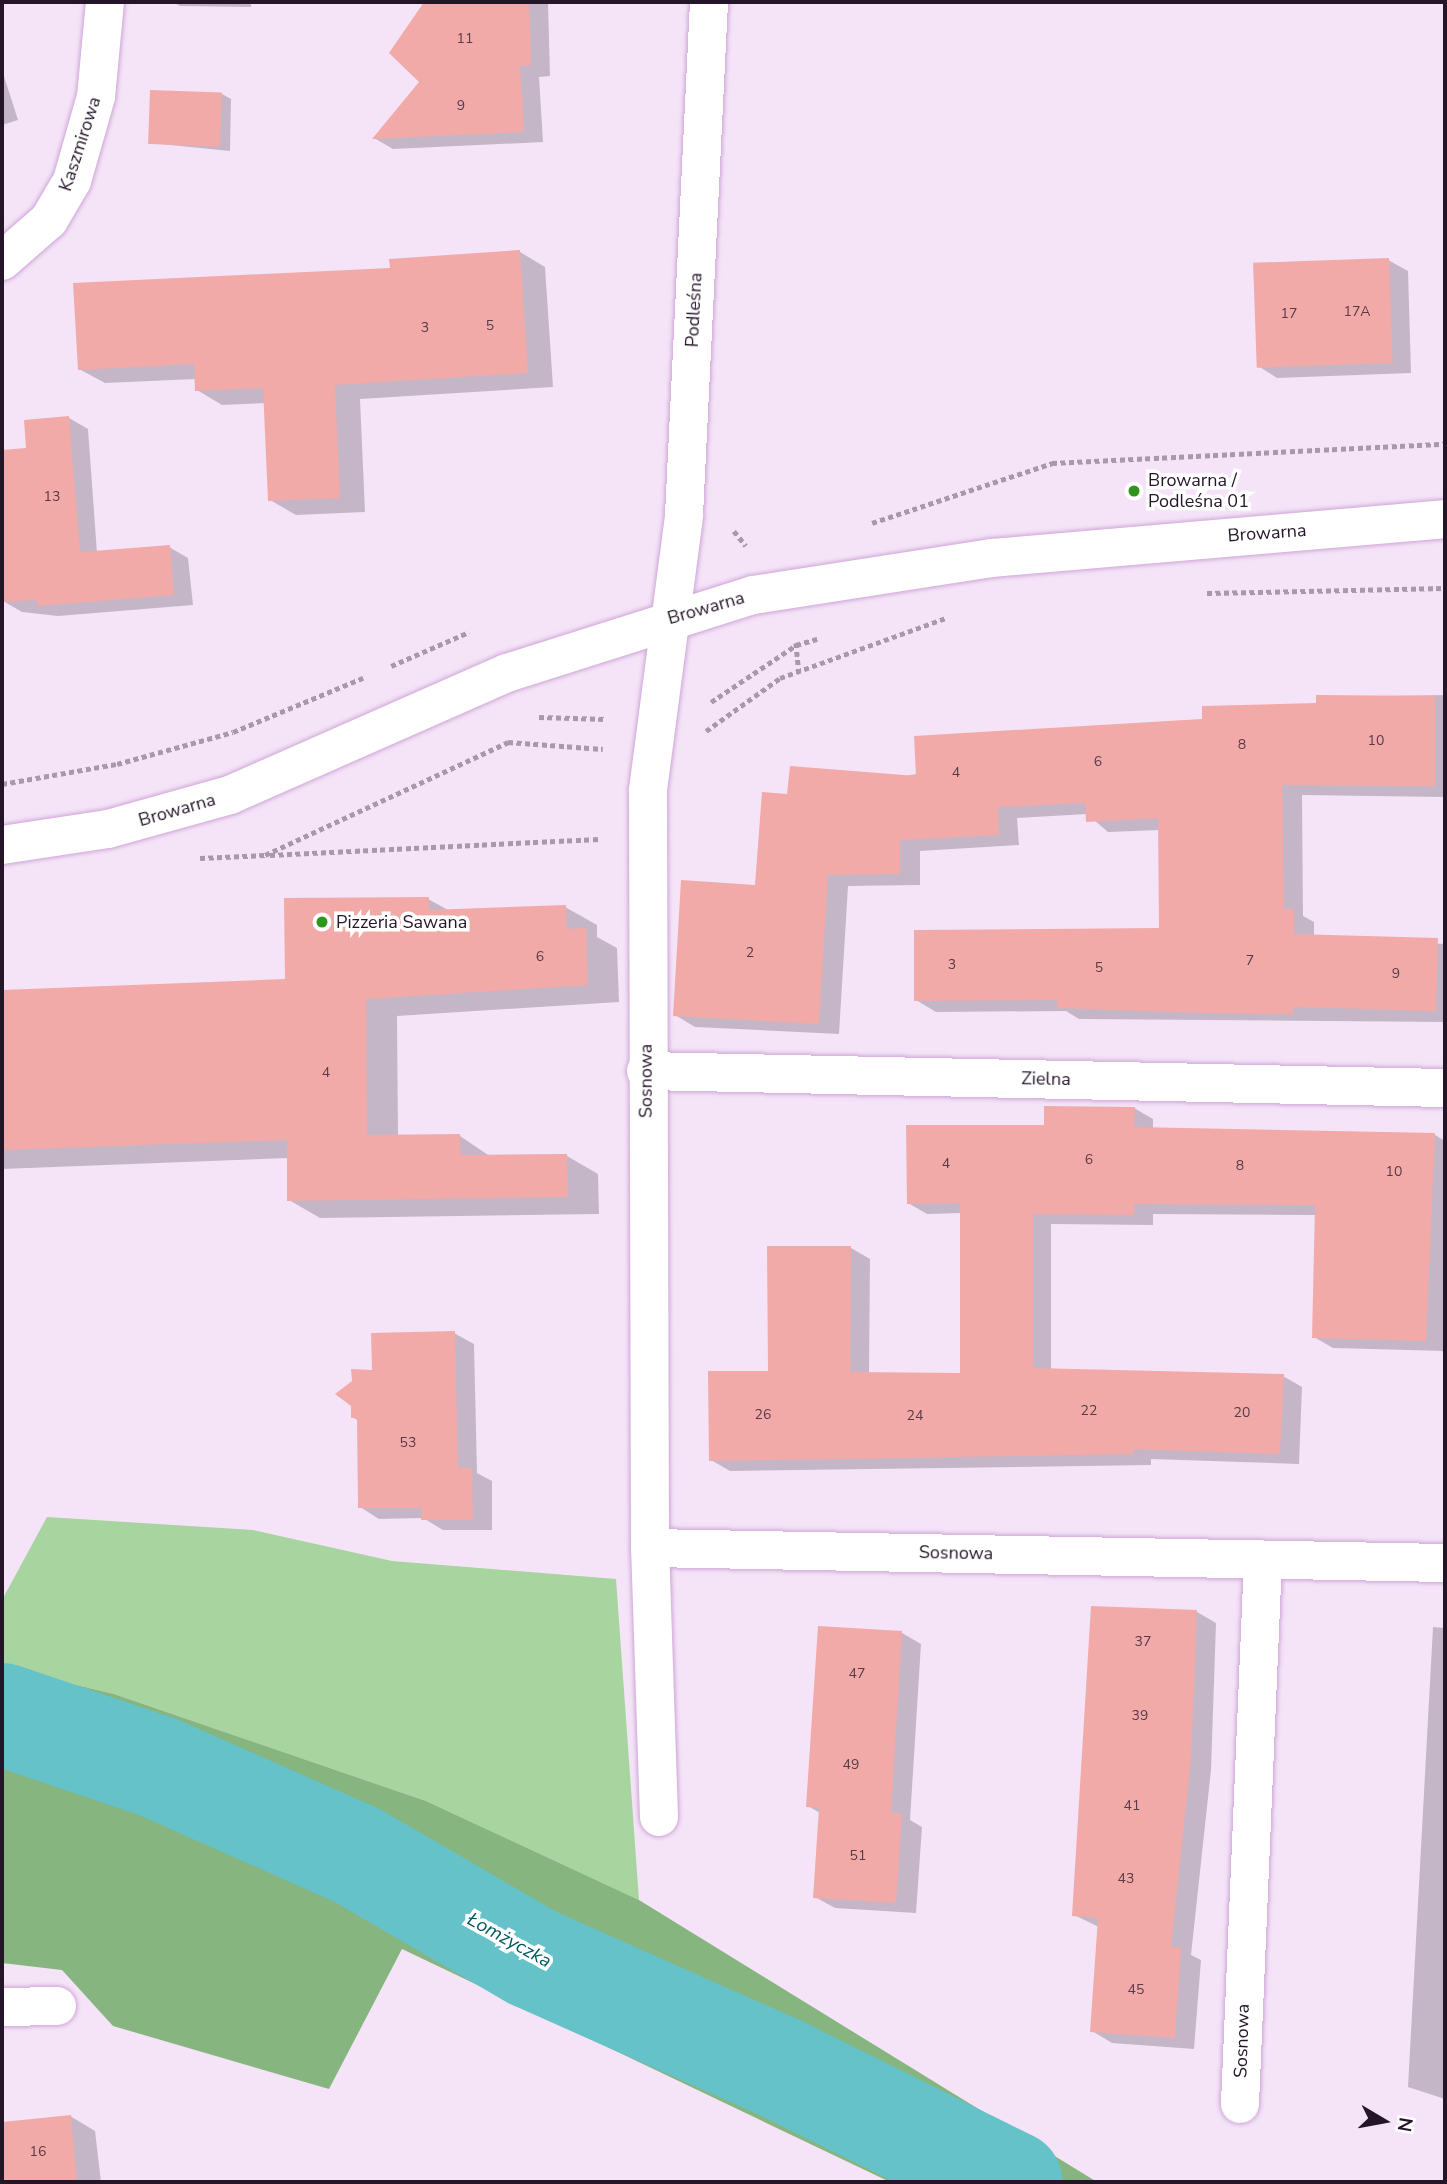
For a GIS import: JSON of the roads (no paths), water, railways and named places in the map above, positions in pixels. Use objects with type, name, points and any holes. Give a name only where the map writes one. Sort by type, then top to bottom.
[{"type":"street","name":"Kaszmirowa","points":[[2,261],[49,220],[72,181],[96,97],[105,2]]},
{"type":"street","name":"Podleśna","points":[[672,617],[684,515],[709,2]]},
{"type":"street","name":"Browarna","points":[[2,845],[108,829],[230,794],[507,673],[672,617],[753,595],[992,558],[1445,519]]},
{"type":"street","name":"Sosnowa","points":[[659,1817],[650,1548],[646,1071],[653,751],[672,617]]},
{"type":"street","name":"Zielna","points":[[646,1071],[1445,1088]]},
{"type":"street","name":"Sosnowa","points":[[650,1548],[1445,1563]]},
{"type":"street","name":"Sosnowa","points":[[1240,2104],[1263,1559]]},
{"type":"street","points":[[2,2007],[58,2006]]},
{"type":"waterway","name":"Łomżyczka","points":[[2,1714],[156,1766],[355,1854],[532,1957],[783,2069],[1011,2182]]},
{"type":"place","name":"Browarna / Podleśna 01","points":[[1134,491]]},
{"type":"place","name":"Pizzeria Sawana","points":[[322,922]]}]
